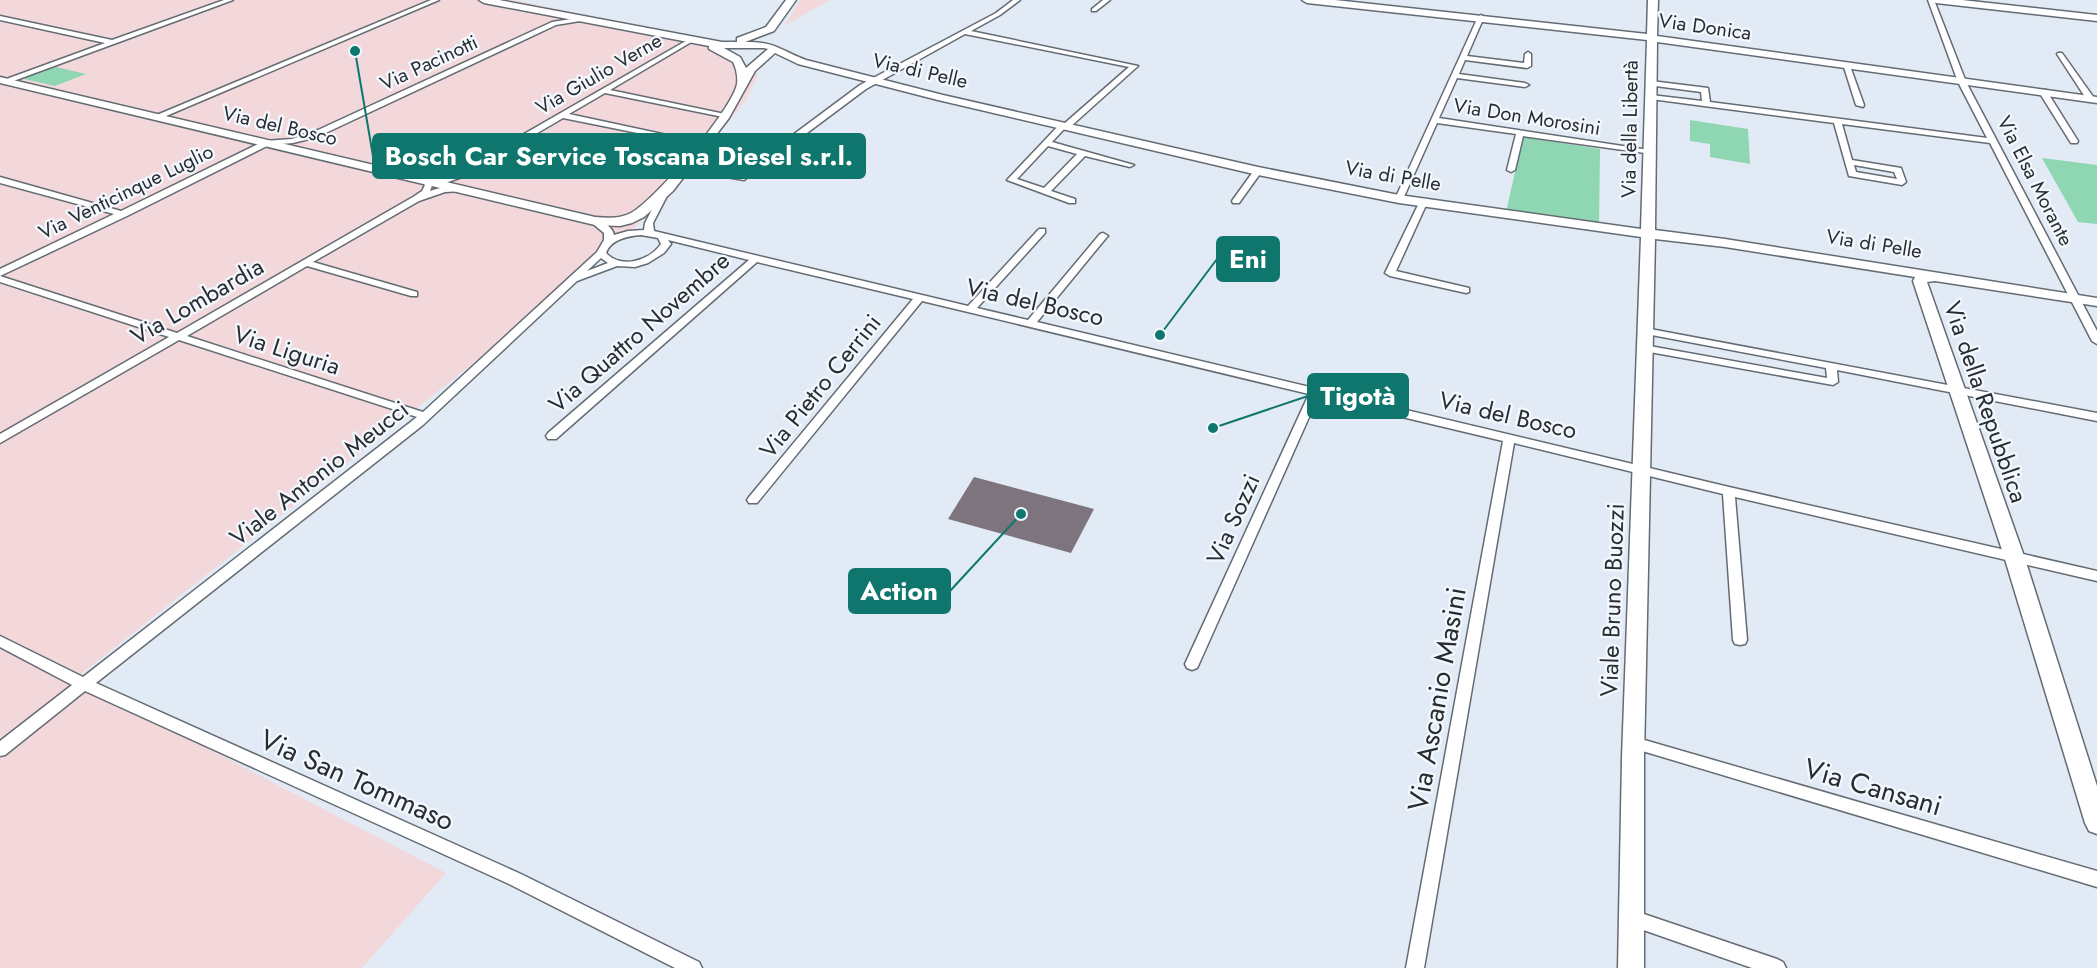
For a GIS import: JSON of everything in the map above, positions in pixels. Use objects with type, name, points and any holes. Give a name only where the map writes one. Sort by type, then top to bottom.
[{"type":"street","points":[[2,84],[230,0]]},
{"type":"street","points":[[156,117],[436,0]]},
{"type":"street","name":"Via di Pelle","points":[[484,0],[722,45],[761,45],[775,48],[788,57],[817,67],[873,81],[1258,171],[1399,199],[1648,228],[1667,236],[1942,276],[2097,302]]},
{"type":"street","points":[[693,40],[725,42],[749,38],[770,29],[791,0]]},
{"type":"street","points":[[686,168],[741,178],[873,81],[964,32],[1017,0]]},
{"type":"street","points":[[1094,10],[1107,0]]},
{"type":"street","name":"Via Donica","points":[[1307,0],[1652,37],[2093,99]]},
{"type":"street","name":"Via della Libertà","points":[[1648,228],[1653,0]]},
{"type":"street","name":"Via Elsa Morante","points":[[1931,0],[1962,82],[2097,341]]},
{"type":"street","points":[[1936,0],[1997,4],[2097,18]]},
{"type":"street","points":[[546,10],[559,17],[551,24]]},
{"type":"street","points":[[1399,199],[1456,76],[1480,17]]},
{"type":"street","points":[[0,18],[112,42]]},
{"type":"street","points":[[742,84],[751,69],[775,48],[780,18]]},
{"type":"street","name":"Via Pacinotti","points":[[308,153],[300,148],[301,144],[320,132],[551,24],[573,19],[597,21]]},
{"type":"street","points":[[964,32],[1134,66],[1065,125],[1011,180],[1072,201]]},
{"type":"street","name":"Via di Pelle","points":[[693,40],[716,48],[740,63],[743,68],[742,84]]},
{"type":"street","name":"Via Giulio Verne","points":[[426,181],[459,176],[693,40]]},
{"type":"street","points":[[1464,58],[1527,66],[1528,54]]},
{"type":"street","points":[[2060,54],[2093,99]]},
{"type":"street","points":[[742,84],[758,69],[769,64],[792,63],[817,67]]},
{"type":"street","points":[[1846,66],[1860,105]]},
{"type":"street","points":[[1456,76],[1525,85]]},
{"type":"street","points":[[1651,83],[1705,90],[1706,104]]},
{"type":"street","name":"Via del Bosco","points":[[2,84],[17,85],[156,117],[595,221],[620,222],[634,217],[668,188],[686,168],[725,116],[742,84]]},
{"type":"street","points":[[604,91],[725,116]]},
{"type":"street","points":[[2043,92],[2074,141]]},
{"type":"street","points":[[1651,97],[1994,141]]},
{"type":"street","points":[[562,115],[704,145]]},
{"type":"street","name":"Via Don Morosini","points":[[1435,120],[1649,152]]},
{"type":"street","points":[[1837,121],[1852,174],[1902,182],[1898,170],[1849,162]]},
{"type":"street","name":"Via Pacinotti","points":[[267,143],[292,141],[320,132]]},
{"type":"street","points":[[1511,170],[1520,133]]},
{"type":"street","name":"Via Venticinque Luglio","points":[[0,273],[267,143]]},
{"type":"street","points":[[1047,143],[1130,165]]},
{"type":"street","points":[[1046,191],[1083,153]]},
{"type":"street","points":[[1236,201],[1258,171]]},
{"type":"street","points":[[0,180],[124,214]]},
{"type":"street","points":[[416,199],[429,188],[430,184],[426,181]]},
{"type":"street","points":[[650,232],[649,223],[655,207],[668,188]]},
{"type":"street","name":"Via Lombardia","points":[[0,439],[416,199],[444,189],[460,189]]},
{"type":"street","points":[[1423,203],[1390,273],[1466,290]]},
{"type":"street","points":[[595,221],[609,232],[609,241],[601,253],[608,260],[617,263]]},
{"type":"street","name":"Viale Bruno Buozzi","points":[[1631,968],[1634,743],[1648,228]]},
{"type":"street","points":[[970,310],[1042,231]]},
{"type":"street","name":"Via del Bosco","points":[[609,241],[628,233],[650,232],[1643,471],[2097,576]]},
{"type":"street","points":[[661,236],[665,240],[664,250]]},
{"type":"street","points":[[1029,324],[1103,236]]},
{"type":"street","name":"Via del Bosco","points":[[617,263],[643,261],[664,250],[699,245]]},
{"type":"street","name":"Viale Antonio Meucci","points":[[0,750],[425,416],[601,253]]},
{"type":"street","name":"Via Quattro Novembre","points":[[552,436],[755,259]]},
{"type":"street","points":[[306,263],[414,294]]},
{"type":"street","name":"Viale Antonio Meucci","points":[[569,282],[617,263]]},
{"type":"street","name":"Via della Repubblica","points":[[1942,276],[1922,278],[1920,281],[2091,787],[2097,823]]},
{"type":"street","name":"Via Liguria","points":[[0,279],[177,338],[425,416]]},
{"type":"street","name":"Via Pietro Cerrini","points":[[753,500],[919,298]]},
{"type":"street","points":[[1664,351],[1662,343],[1667,337]]},
{"type":"street","points":[[1644,339],[1667,337],[2097,417]]},
{"type":"street","points":[[1644,339],[1664,351],[1833,382],[1831,366]]},
{"type":"street","name":"Via Sozzi","points":[[1192,664],[1315,392]]},
{"type":"street","name":"Via Ascanio Masini","points":[[1415,968],[1509,439]]},
{"type":"street","points":[[1729,491],[1740,640]]},
{"type":"street","name":"Via San Tommaso","points":[[0,641],[83,684],[515,879],[693,968]]},
{"type":"street","name":"Via Cansani","points":[[1634,743],[2097,879]]},
{"type":"street","points":[[1632,918],[1777,968]]},
{"type":"shaded area","points":[[0,0],[515,0],[709,41],[758,75],[747,98],[666,201],[470,366],[75,679],[446,873],[362,968],[0,968]]},
{"type":"shaded area","points":[[800,0],[830,0],[784,26]]},
{"type":"green space","points":[[52,66],[86,74],[55,86],[24,79]]},
{"type":"green space","points":[[1690,120],[1748,129],[1750,164],[1710,157],[1710,144],[1690,141]]},
{"type":"green space","points":[[1523,137],[1600,149],[1599,225],[1506,212]]},
{"type":"green space","points":[[2042,158],[2097,165],[2097,224],[2078,222]]},
{"type":"building","points":[[974,477],[1094,509],[1071,553],[948,519]]},
{"type":"place","name":"Bosch Car Service Toscana Diesel s.r.l.","points":[[355,51]]},
{"type":"place","name":"Eni","points":[[1160,335]]},
{"type":"place","name":"Tigotà","points":[[1213,428]]},
{"type":"place","name":"Action","points":[[1021,514]]}]
